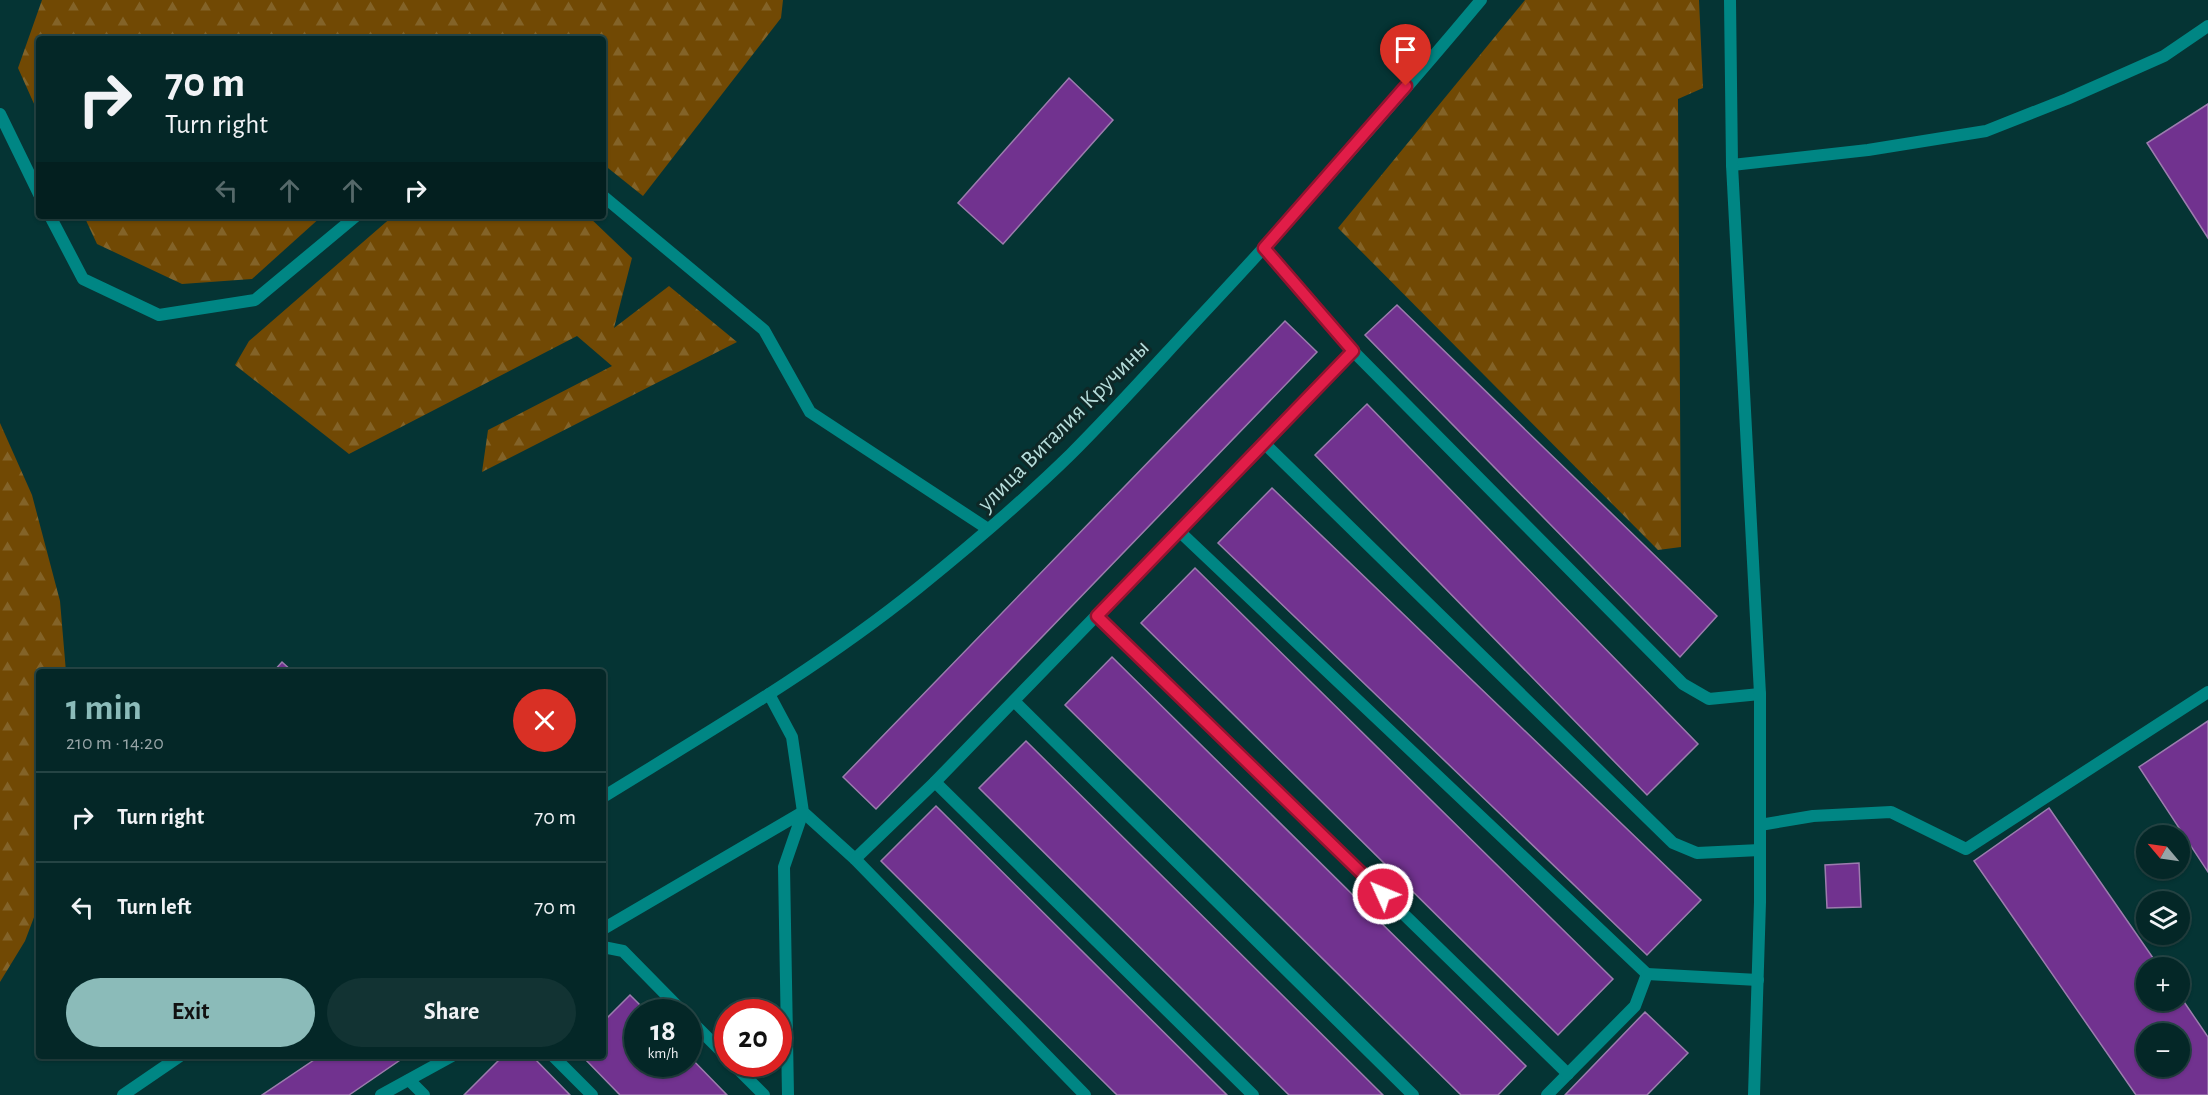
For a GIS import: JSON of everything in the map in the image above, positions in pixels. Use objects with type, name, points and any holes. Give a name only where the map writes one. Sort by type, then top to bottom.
[{"type":"street","name":"улица Виталия Кручины","points":[[606,795],[769,694],[853,637],[917,589],[988,529],[1070,454],[1264,248],[1481,0]]},
{"type":"street","points":[[1730,0],[1732,165],[1760,694],[1760,850],[1754,1095]]},
{"type":"street","points":[[1732,165],[1868,150],[1986,131],[2067,99],[2164,56],[2208,26]]},
{"type":"street","points":[[0,114],[36,188]]},
{"type":"street","points":[[606,198],[764,330],[810,412],[988,529]]},
{"type":"street","points":[[52,219],[82,279],[159,315],[255,300],[352,219]]},
{"type":"street","points":[[1264,248],[1353,351],[1683,684],[1709,699],[1760,694]]},
{"type":"street","points":[[855,859],[935,782],[1353,351]]},
{"type":"street","points":[[1264,443],[1672,843],[1697,853],[1760,850]]},
{"type":"street","points":[[1179,531],[1647,974],[1758,980]]},
{"type":"street","points":[[1097,616],[1568,1074]]},
{"type":"street","points":[[1760,825],[1813,816],[1891,812],[1965,849],[2208,692]]},
{"type":"street","points":[[769,694],[792,737],[803,812],[784,867],[788,1095]]},
{"type":"street","points":[[1014,701],[1413,1095]]},
{"type":"street","points":[[935,782],[1254,1095]]},
{"type":"street","points":[[803,812],[855,859],[1085,1095]]},
{"type":"street","points":[[606,927],[803,812]]},
{"type":"street","points":[[606,948],[623,951],[670,999]]},
{"type":"street","points":[[1547,1095],[1635,1006],[1647,974]]},
{"type":"street","points":[[702,1032],[714,1044]]},
{"type":"street","points":[[123,1095],[176,1059]]},
{"type":"street","points":[[381,1095],[447,1059]]},
{"type":"street","points":[[556,1059],[592,1095]]},
{"type":"street","points":[[746,1077],[764,1095]]},
{"type":"street","points":[[409,1080],[424,1095]]},
{"type":"green space","points":[[42,0],[783,0],[781,18],[643,196],[606,166],[606,36],[36,36],[36,108],[18,68]]},
{"type":"green space","points":[[1525,0],[1699,0],[1703,88],[1678,99],[1681,547],[1658,550],[1338,228]]},
{"type":"green space","points":[[85,219],[319,219],[252,279],[182,284],[97,244]]},
{"type":"green space","points":[[390,219],[591,219],[632,258],[614,328],[669,286],[737,342],[482,472],[488,430],[612,366],[577,336],[349,454],[235,365],[249,341]]},
{"type":"green space","points":[[0,423],[32,495],[60,601],[66,669],[36,669],[36,912],[25,941],[0,982]]},
{"type":"building","points":[[1069,78],[1113,120],[1003,244],[958,203]]},
{"type":"building","points":[[2208,104],[2208,238],[2147,143]]},
{"type":"building","points":[[1397,305],[1717,616],[1680,657],[1365,335]]},
{"type":"building","points":[[1285,321],[1317,352],[876,809],[843,777]]},
{"type":"building","points":[[1367,404],[1698,744],[1647,795],[1315,455]]},
{"type":"building","points":[[1272,488],[1701,900],[1647,955],[1218,543]]},
{"type":"building","points":[[1195,568],[1613,979],[1558,1035],[1141,623]]},
{"type":"building","points":[[1112,657],[1526,1066],[1498,1095],[1461,1095],[1065,705]]},
{"type":"building","points":[[282,662],[290,669],[276,669]]},
{"type":"building","points":[[2208,721],[2208,872],[2190,845],[2190,825],[2177,825],[2139,767]]},
{"type":"building","points":[[1026,741],[1383,1095],[1289,1095],[979,788]]},
{"type":"building","points":[[936,806],[1227,1095],[1117,1095],[881,861]]},
{"type":"building","points":[[2049,808],[2136,933],[2136,945],[2144,945],[2152,957],[2136,957],[2136,1011],[2190,1011],[2208,1037],[2208,1095],[2136,1095],[1974,861]]},
{"type":"building","points":[[1859,863],[1861,907],[1827,908],[1825,865]]},
{"type":"building","points":[[624,1001],[624,1077],[702,1077],[702,1069],[727,1095],[620,1095],[585,1059],[606,1059],[606,1019]]},
{"type":"building","points":[[1645,1012],[1688,1053],[1647,1095],[1565,1095]]},
{"type":"building","points":[[316,1059],[402,1059],[349,1095],[262,1095]]},
{"type":"building","points":[[500,1059],[535,1059],[570,1095],[464,1095]]},
{"type":"route","points":[[1383,894],[1097,616],[1353,351],[1264,248],[1406,86]]}]
